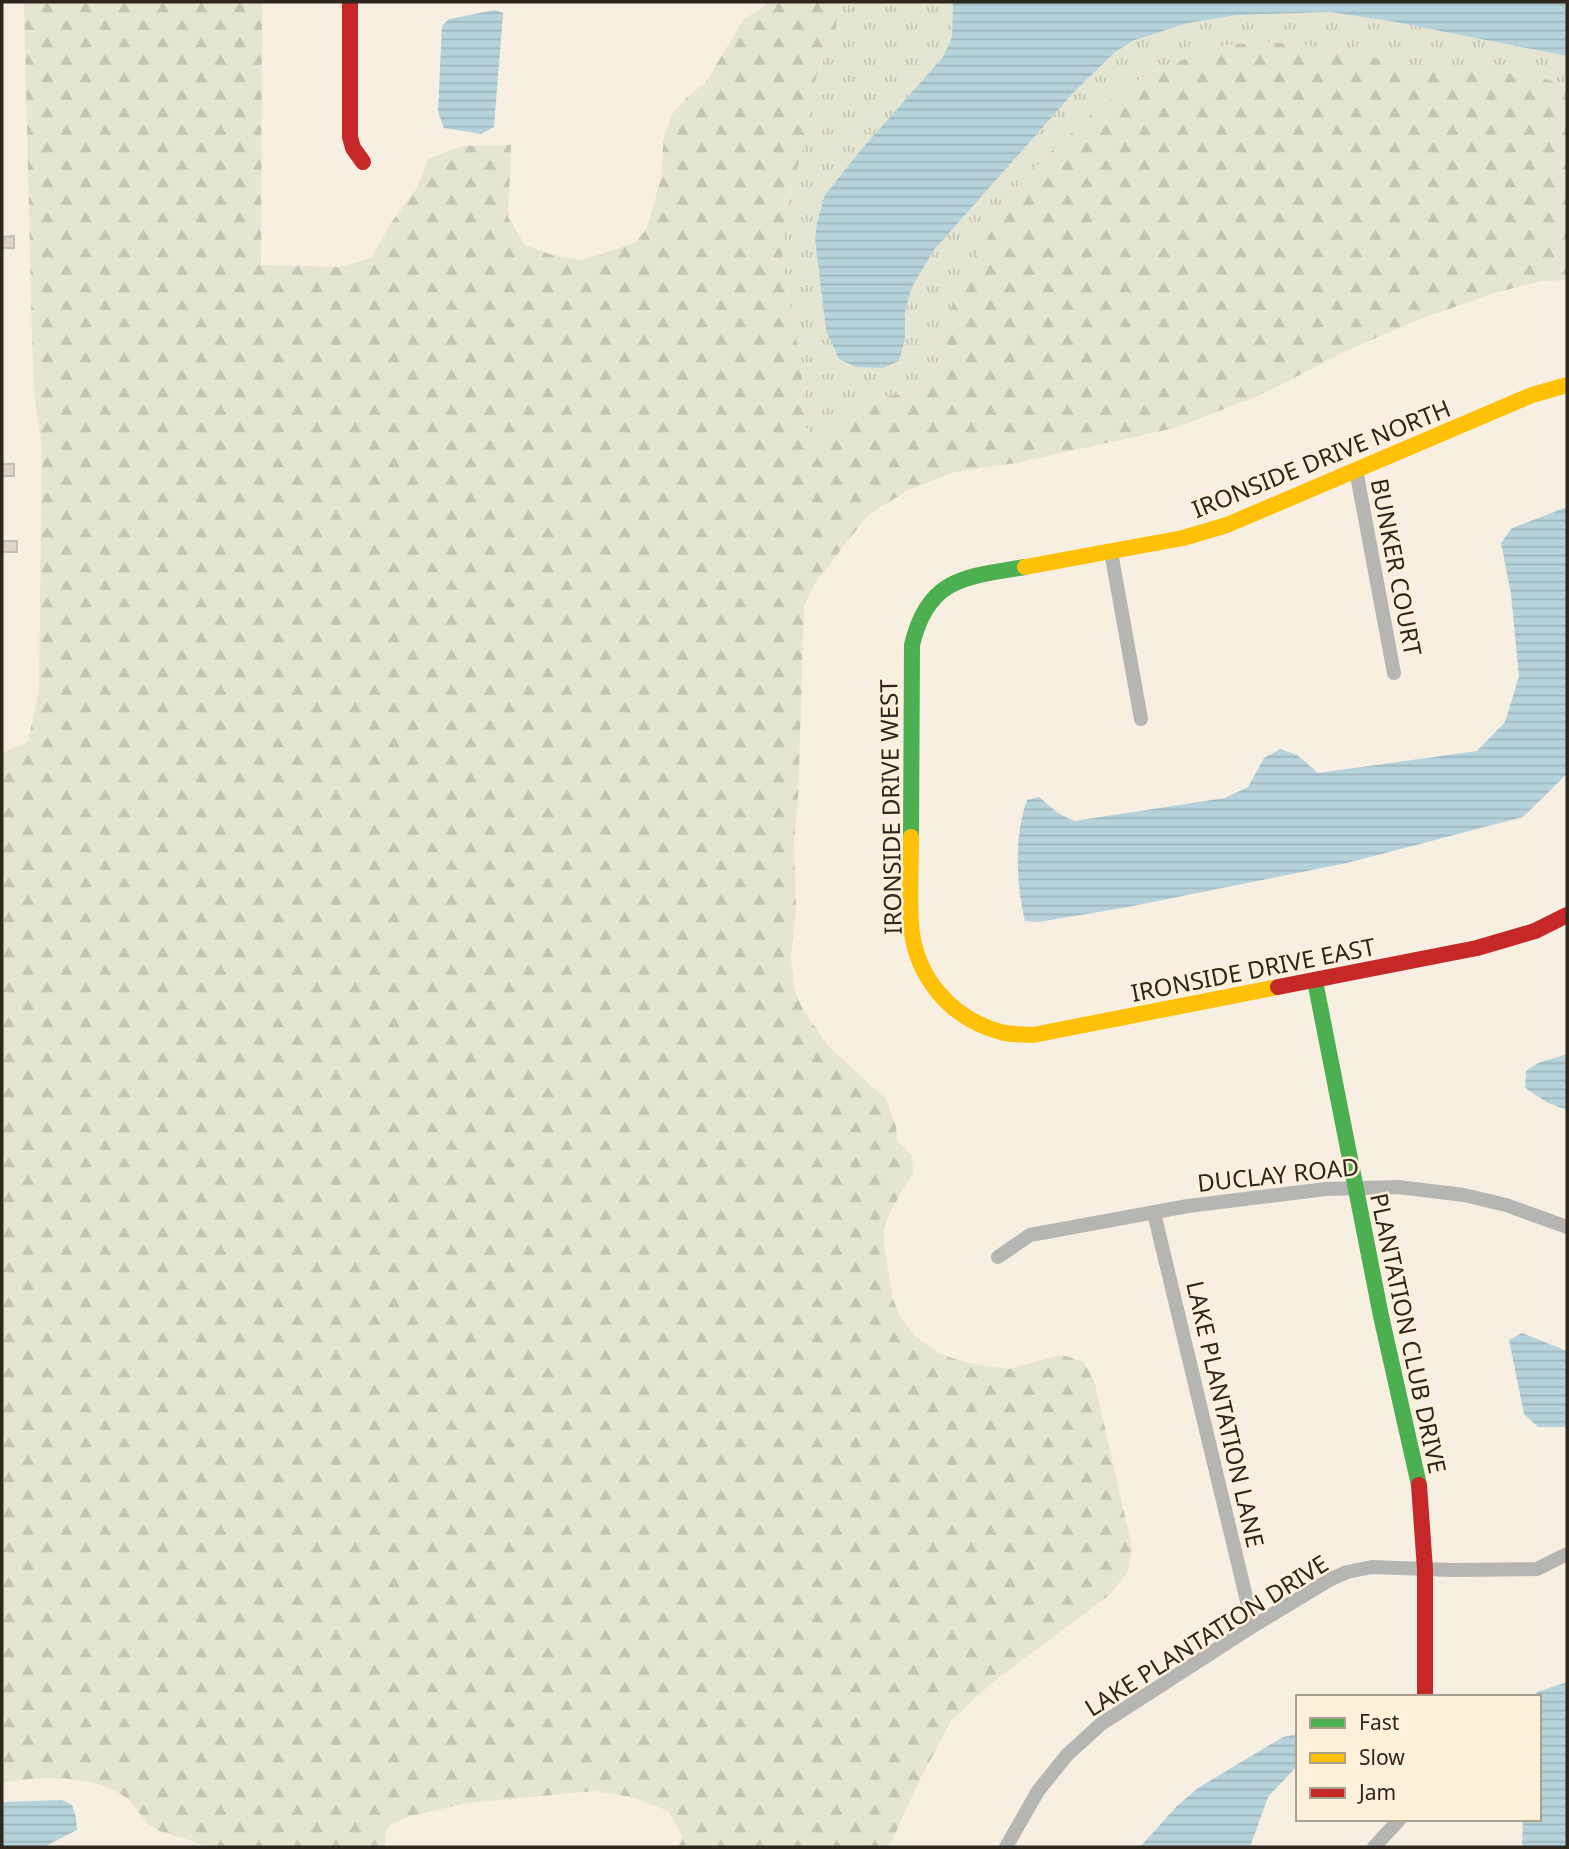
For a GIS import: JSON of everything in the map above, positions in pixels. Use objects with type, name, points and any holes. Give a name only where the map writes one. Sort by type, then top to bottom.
[{"type":"street","points":[[350,2],[350,137],[353,148],[363,162]]},
{"type":"street","name":"IRONSIDE DRIVE NORTH","points":[[928,601],[944,587],[968,576],[1183,538],[1227,525],[1532,395],[1567,385]]},
{"type":"street","name":"BUNKER COURT","points":[[1356,470],[1394,673]]},
{"type":"street","points":[[1111,552],[1141,719]]},
{"type":"street","name":"IRONSIDE DRIVE WEST","points":[[928,601],[916,624],[912,645],[911,925],[915,953],[929,983],[949,1006]]},
{"type":"street","name":"IRONSIDE DRIVE EAST","points":[[949,1006],[970,1021],[1001,1032],[1033,1035],[1315,981],[1509,940],[1557,922],[1567,915]]},
{"type":"street","name":"PLANTATION CLUB DRIVE","points":[[1315,981],[1381,1316],[1419,1485],[1424,1569],[1425,1695]]},
{"type":"street","name":"DUCLAY ROAD","points":[[998,1257],[1030,1235],[1188,1206],[1326,1189],[1398,1187],[1464,1195],[1567,1227]]},
{"type":"street","name":"LAKE PLANTATION LANE","points":[[1154,1213],[1253,1626]]},
{"type":"street","name":"LAKE PLANTATION DRIVE","points":[[1006,1847],[1038,1791],[1067,1755],[1101,1724],[1331,1579],[1347,1572],[1372,1567],[1537,1569],[1567,1554]]},
{"type":"street","points":[[1374,1847],[1398,1821]]},
{"type":"green space","points":[[24,2],[262,2],[261,265],[339,267],[371,258],[391,223],[417,188],[428,159],[462,146],[511,145],[508,217],[525,245],[552,255],[582,260],[635,243],[647,228],[661,178],[664,135],[673,113],[706,82],[743,20],[770,2],[839,2],[836,28],[816,78],[806,138],[788,201],[782,251],[793,330],[801,353],[804,421],[810,436],[817,441],[830,438],[839,418],[853,405],[918,391],[931,384],[942,369],[944,330],[959,283],[1021,184],[1046,156],[1102,105],[1147,74],[1213,48],[1268,42],[1306,45],[1417,66],[1529,75],[1567,85],[1567,280],[1542,281],[1494,293],[1415,321],[1344,352],[1263,394],[1175,428],[1016,463],[955,472],[908,490],[868,515],[815,583],[804,606],[798,800],[794,841],[796,909],[791,957],[794,988],[802,1008],[829,1047],[886,1099],[896,1127],[897,1141],[912,1155],[913,1173],[890,1212],[884,1229],[884,1247],[893,1299],[900,1317],[916,1337],[940,1354],[965,1362],[1009,1369],[1057,1356],[1084,1362],[1095,1384],[1132,1548],[1128,1572],[1108,1596],[994,1681],[951,1721],[920,1779],[889,1847],[678,1847],[683,1837],[668,1811],[632,1797],[594,1791],[467,1803],[411,1816],[393,1823],[386,1830],[385,1847],[206,1847],[156,1829],[129,1800],[101,1785],[50,1778],[2,1783],[2,753],[28,742],[39,689],[42,447],[35,402],[32,339]]},
{"type":"green space","points":[[839,2],[953,2],[952,37],[943,57],[859,152],[825,195],[815,239],[826,330],[905,339],[905,311],[912,287],[934,250],[1074,92],[1115,52],[1135,40],[1188,23],[1237,15],[1330,12],[1567,56],[1567,85],[1529,75],[1417,66],[1306,45],[1268,42],[1213,48],[1147,74],[1102,105],[1046,156],[1021,184],[973,261],[944,330],[942,369],[931,384],[918,391],[882,397],[839,418],[830,439],[817,441],[810,436],[804,421],[801,353],[793,330],[782,251],[788,201],[806,138],[816,78],[836,28]]},
{"type":"water","points":[[953,2],[1567,2],[1567,56],[1330,12],[1237,15],[1188,23],[1135,40],[1115,52],[1074,92],[934,250],[912,287],[905,311],[905,339],[899,361],[883,368],[856,367],[839,359],[826,330],[815,239],[817,222],[825,195],[859,152],[943,57],[952,37]]},
{"type":"water","points":[[495,10],[503,13],[494,127],[481,134],[444,128],[438,112],[442,26],[449,19]]},
{"type":"water","points":[[1567,507],[1567,774],[1523,817],[1347,863],[1123,908],[1038,922],[1025,921],[1020,891],[1018,844],[1027,800],[1039,797],[1058,813],[1074,821],[1225,798],[1248,787],[1264,758],[1280,749],[1297,755],[1318,773],[1477,751],[1505,722],[1519,676],[1511,594],[1501,543],[1512,528]]},
{"type":"water","points":[[1567,1054],[1567,1110],[1548,1103],[1525,1088],[1526,1071],[1538,1063]]},
{"type":"water","points":[[1522,1333],[1567,1351],[1567,1427],[1538,1427],[1524,1414],[1509,1340]]},
{"type":"water","points":[[1567,1682],[1567,1847],[1522,1847],[1523,1821],[1541,1821],[1541,1695],[1536,1695],[1537,1692]]},
{"type":"water","points":[[1296,1734],[1296,1767],[1268,1797],[1250,1847],[1140,1847],[1176,1807],[1198,1788],[1283,1737]]},
{"type":"water","points":[[62,1800],[72,1805],[77,1830],[44,1847],[2,1847],[2,1802]]},
{"type":"building","points":[[14,236],[14,248],[2,248],[2,237]]},
{"type":"building","points":[[2,464],[14,464],[14,476],[2,476]]},
{"type":"building","points":[[2,541],[17,541],[17,552],[2,552]]},
{"type":"traffic: fast","points":[[911,837],[912,645],[919,623],[928,606],[939,593],[952,584],[985,574],[1025,567]]},
{"type":"traffic: fast","points":[[1315,981],[1381,1316],[1419,1485]]},
{"type":"traffic: slow","points":[[1025,567],[1183,538],[1227,525],[1532,395],[1567,385]]},
{"type":"traffic: slow","points":[[911,837],[911,923],[919,961],[938,992],[951,1006],[983,1026],[1005,1033],[1033,1035],[1278,987]]},
{"type":"traffic: jam","points":[[350,2],[350,137],[353,148],[363,162]]},
{"type":"traffic: jam","points":[[1278,987],[1477,948],[1535,931],[1567,915]]},
{"type":"traffic: jam","points":[[1419,1485],[1425,1569],[1425,1695]]}]
